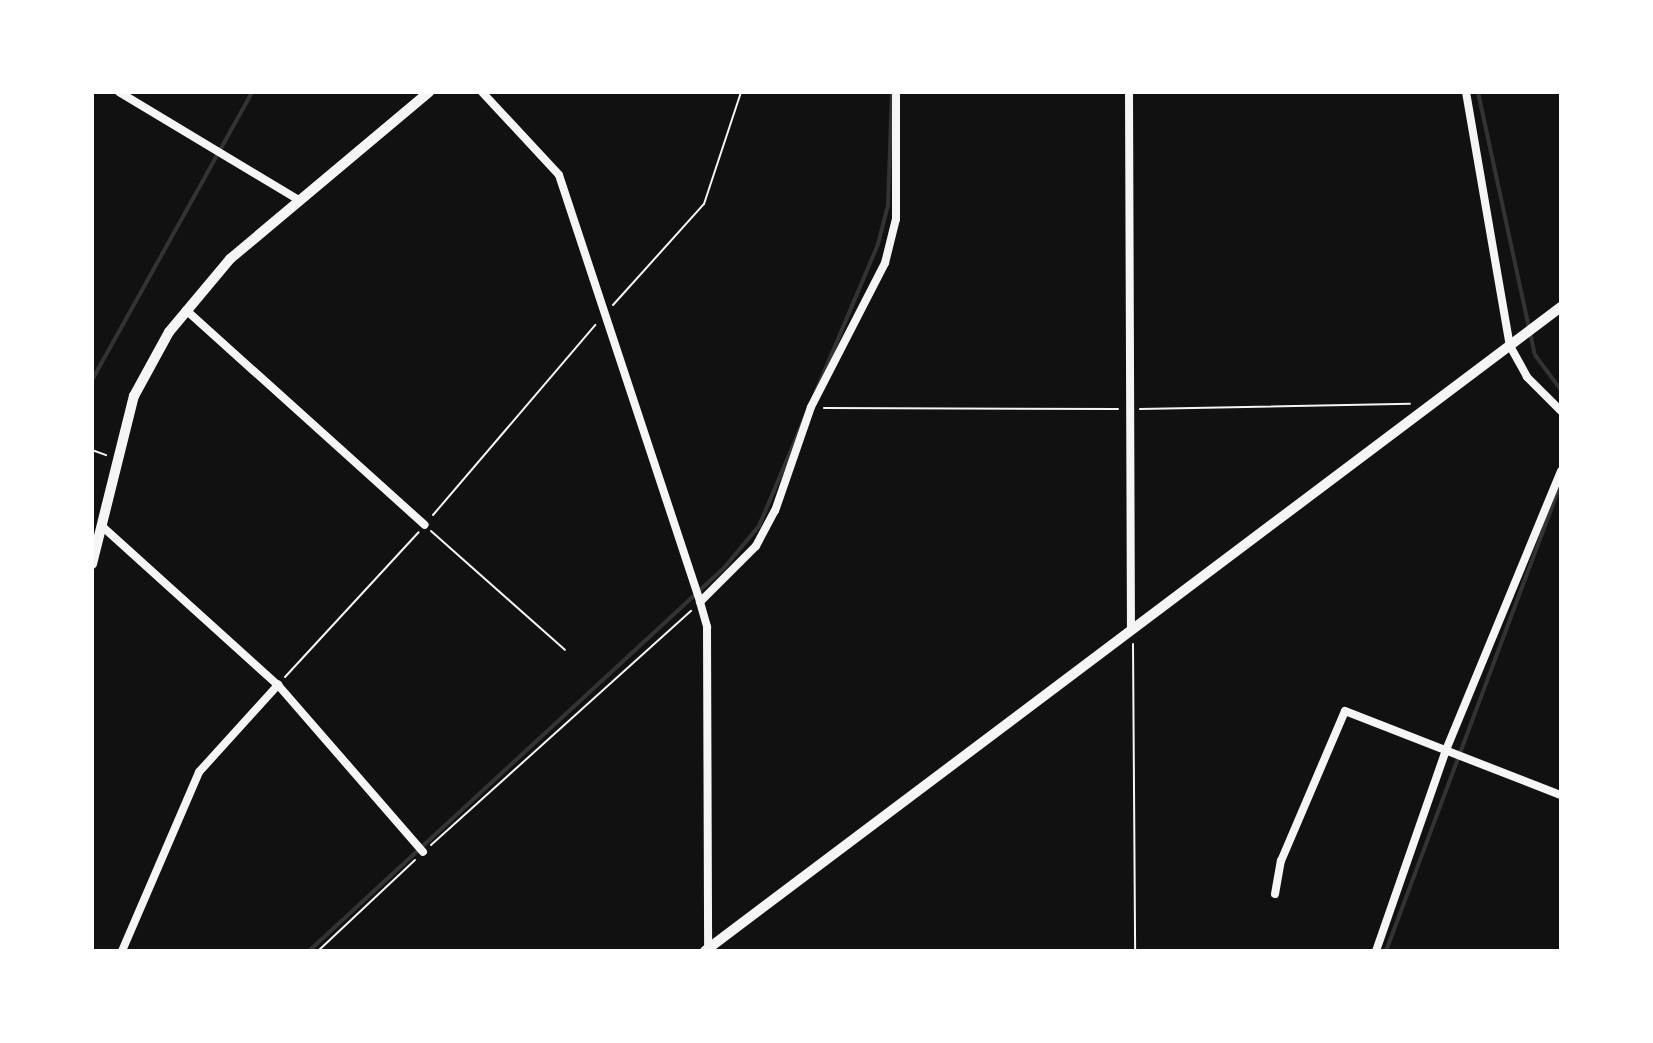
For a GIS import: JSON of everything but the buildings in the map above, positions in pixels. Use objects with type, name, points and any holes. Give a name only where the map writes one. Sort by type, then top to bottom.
[{"type":"street","points":[[119,92],[299,200]]},
{"type":"street","points":[[92,564],[104,528],[134,396],[186,310],[230,259],[429,92]]},
{"type":"street","points":[[482,92],[555,166],[707,627],[706,949]]},
{"type":"street","points":[[700,602],[756,546],[775,511],[811,407],[893,237],[896,92]]},
{"type":"street","points":[[1129,92],[1133,409],[1131,630]]},
{"type":"street","points":[[1466,92],[1510,346],[1527,377],[1561,411]]},
{"type":"street","points":[[706,949],[1561,307]]},
{"type":"street","points":[[186,310],[425,525]]},
{"type":"street","points":[[1376,951],[1449,752],[1561,471]]},
{"type":"street","points":[[104,528],[278,685],[423,852]]},
{"type":"street","points":[[122,951],[199,772],[278,685]]},
{"type":"street","points":[[1275,894],[1291,835],[1345,711],[1561,795]]},
{"type":"path","points":[[278,685],[425,525],[604,315],[704,204],[741,92]]},
{"type":"path","points":[[811,407],[1133,409],[1432,402]]},
{"type":"path","points":[[425,525],[565,650]]},
{"type":"path","points":[[318,951],[700,602]]},
{"type":"path","points":[[1131,630],[1135,951]]},
{"type":"waterway","points":[[92,380],[252,92]]},
{"type":"waterway","points":[[309,951],[724,568],[759,526],[878,244],[888,205],[892,92]]},
{"type":"waterway","points":[[1478,92],[1535,355],[1561,390]]},
{"type":"waterway","points":[[1386,951],[1561,484]]}]
